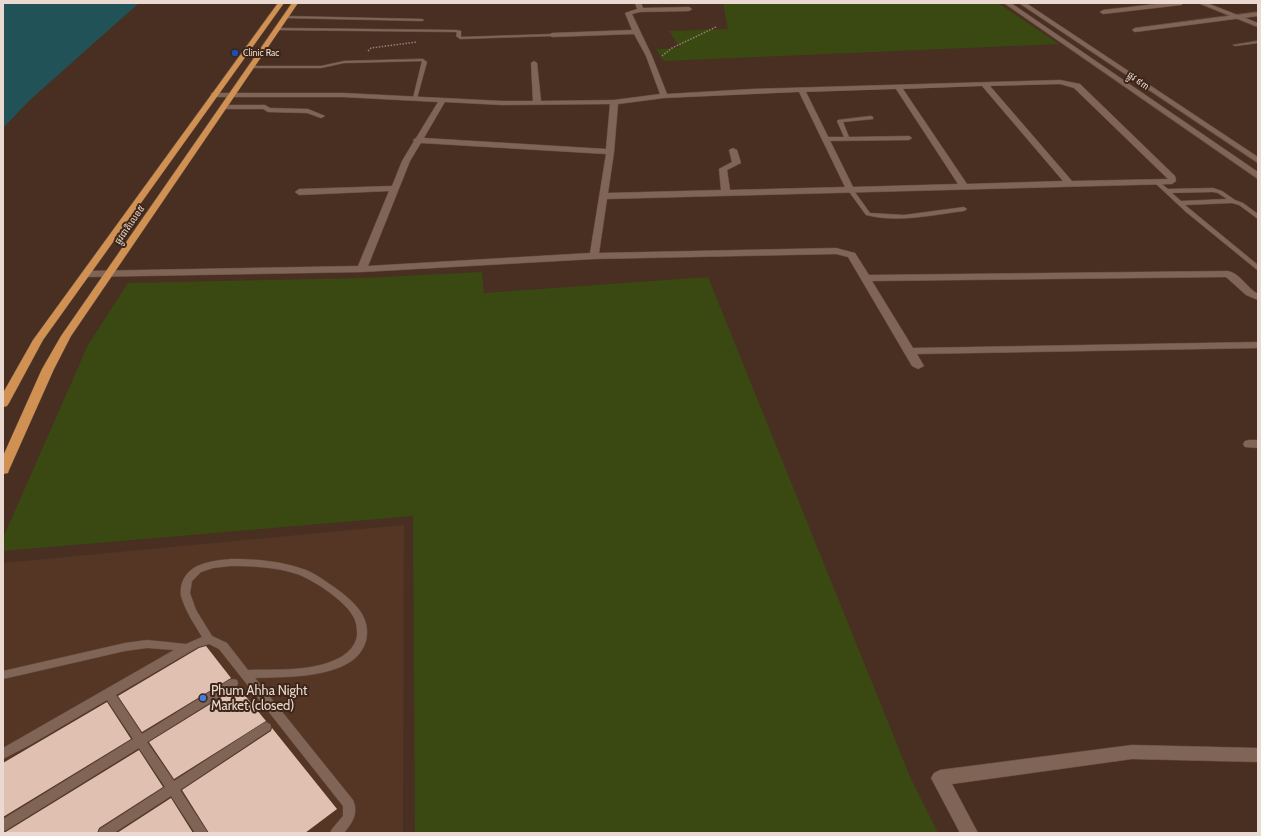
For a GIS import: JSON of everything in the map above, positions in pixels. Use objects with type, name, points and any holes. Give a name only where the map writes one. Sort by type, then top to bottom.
[{"type":"highway","name":"ផ្លូវជាតិលេខ៥","points":[[3,403],[38,340],[281,3]]},
{"type":"highway","name":"ផ្លូវជាតិលេខ៥","points":[[3,470],[66,336],[225,107],[295,3]]},
{"type":"street","points":[[638,3],[640,10]]},
{"type":"street","name":"ផ្លូវ ៩៣","points":[[1006,3],[1258,176]]},
{"type":"street","name":"ផ្លូវ ៩៣","points":[[1022,3],[1258,161]]},
{"type":"street","points":[[1103,12],[1181,3]]},
{"type":"street","points":[[1201,3],[1258,25]]},
{"type":"street","points":[[664,96],[652,65],[628,13],[640,10],[689,9]]},
{"type":"street","points":[[1135,30],[1258,14]]},
{"type":"street","points":[[552,35],[636,32]]},
{"type":"street","points":[[534,63],[537,104]]},
{"type":"street","points":[[214,96],[343,95],[537,104],[614,102],[664,96],[802,90],[1060,82],[1077,86],[1172,178],[1172,181],[1158,183],[964,186],[603,196]]},
{"type":"street","points":[[984,84],[1070,184]]},
{"type":"street","points":[[898,87],[964,186]]},
{"type":"street","points":[[802,90],[850,189]]},
{"type":"street","points":[[362,269],[406,161],[417,140],[442,100]]},
{"type":"street","points":[[594,256],[610,152],[614,102]]},
{"type":"street","points":[[225,107],[265,107],[268,110],[308,111],[321,116]]},
{"type":"street","points":[[417,140],[610,152]]},
{"type":"street","points":[[726,192],[722,169],[737,163],[733,150]]},
{"type":"street","points":[[299,192],[395,188]]},
{"type":"street","points":[[86,274],[362,269],[594,256],[836,250],[852,255],[918,366]]},
{"type":"street","points":[[866,278],[1228,274],[1233,276],[1251,295],[1258,298]]},
{"type":"street","points":[[909,351],[1258,345]]},
{"type":"street","points":[[969,833],[940,778],[1132,752],[1258,755]]},
{"type":"lane","points":[[285,17],[422,20]]},
{"type":"lane","points":[[278,29],[456,31],[459,32],[458,36],[460,38],[552,35]]},
{"type":"lane","points":[[1234,45],[1258,42]]},
{"type":"lane","points":[[252,67],[329,67],[344,62],[355,61],[423,60],[425,62],[415,98]]},
{"type":"lane","points":[[847,139],[840,122],[871,118]]},
{"type":"lane","points":[[827,139],[910,138]]},
{"type":"lane","points":[[1158,183],[1258,268]]},
{"type":"lane","points":[[850,189],[868,214],[880,217],[906,216],[964,209]]},
{"type":"lane","points":[[1167,192],[1213,190],[1220,192],[1233,201],[1241,204],[1258,217]]},
{"type":"lane","points":[[1180,203],[1233,201]]},
{"type":"lane","points":[[208,639],[188,602],[185,592],[186,586],[194,571],[222,563],[248,562],[273,564],[298,571],[311,577],[345,600],[357,613],[362,625],[362,638],[356,652],[342,661],[324,668],[245,674]]},
{"type":"lane","points":[[3,754],[188,648],[208,639],[216,641],[223,646],[349,804],[349,818],[336,833]]},
{"type":"lane","points":[[3,675],[125,647],[147,644],[164,644],[188,648]]},
{"type":"lane","points":[[6,833],[3,827],[233,683]]},
{"type":"lane","points":[[109,694],[202,833]]},
{"type":"lane","points":[[104,833],[266,727]]},
{"type":"path","points":[[652,65],[672,48],[716,27]]},
{"type":"path","points":[[355,61],[371,48],[420,42]]},
{"type":"shaded area","name":"Phum Ahha Night Market (closed)","points":[[404,525],[403,833],[3,833],[3,563]]},
{"type":"green space","points":[[723,3],[998,3],[1059,44],[664,61],[656,49],[680,48],[669,31],[728,29]]},
{"type":"green space","points":[[482,272],[484,293],[708,277],[911,779],[938,833],[415,833],[413,516],[3,551],[3,538],[88,345],[128,283],[363,278]]},
{"type":"water","points":[[3,3],[139,3],[31,99],[3,128]]},
{"type":"building","points":[[206,646],[231,678],[142,732],[118,696],[199,648]]},
{"type":"building","points":[[238,687],[266,721],[174,779],[149,742]]},
{"type":"building","points":[[107,702],[131,739],[3,817],[3,763]]},
{"type":"building","points":[[272,728],[337,809],[305,833],[209,833],[182,790],[271,731]]},
{"type":"building","points":[[139,750],[163,787],[99,828],[97,833],[4,833]]},
{"type":"building","points":[[171,798],[193,833],[117,833]]},
{"type":"place","name":"Clinic Rac","points":[[235,53]]},
{"type":"place","name":"Phum Ahha Night Market (closed)","points":[[203,698]]}]
